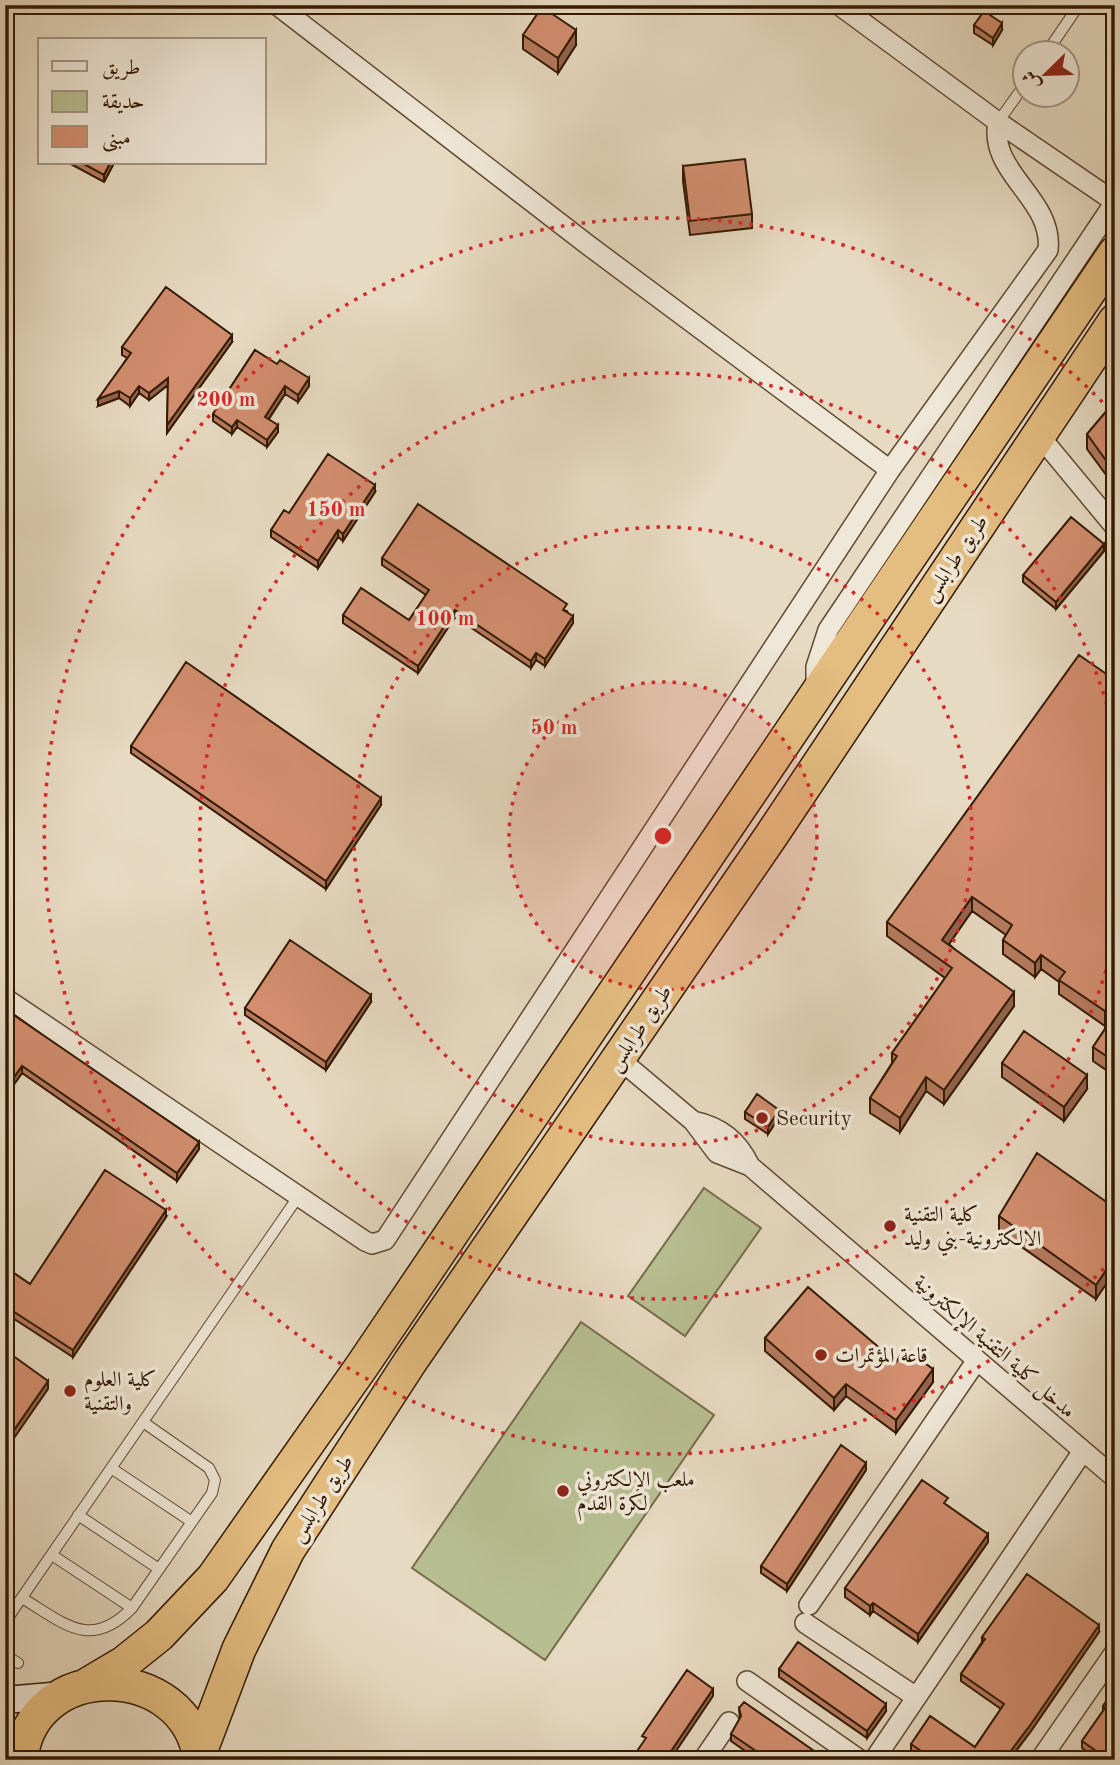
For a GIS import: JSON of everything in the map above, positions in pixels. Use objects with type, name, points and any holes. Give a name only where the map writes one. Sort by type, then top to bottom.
[{"type":"highway","points":[[21,1760],[29,1731],[44,1711],[124,1663],[159,1635],[213,1578],[354,1377],[1115,253]]},
{"type":"highway","name":"طريق طرابلس","points":[[199,1757],[239,1649],[288,1550],[410,1362],[771,836],[1038,434],[1111,329]]},
{"type":"highway","points":[[75,1690],[123,1684],[158,1696],[184,1722],[199,1757]]},
{"type":"street","points":[[277,5],[588,246],[890,470]]},
{"type":"street","points":[[817,695],[816,667],[828,630],[1115,202],[998,122],[838,5]]},
{"type":"street","points":[[5,998],[300,1194],[365,1241],[379,1243],[390,1236],[890,470],[1048,250],[1049,237],[1045,217],[1002,156],[997,139],[998,122]]},
{"type":"street","points":[[1038,434],[1115,527]]},
{"type":"street","name":"مدخل كلية التقنية الإلكترونية","points":[[618,1058],[693,1121],[717,1153],[750,1166],[1115,1478]]},
{"type":"street","points":[[916,1697],[807,1614],[977,1360]]},
{"type":"street","points":[[874,1760],[1083,1451]]},
{"type":"street","points":[[1040,1760],[1115,1652]]},
{"type":"street","points":[[747,1681],[860,1760]]},
{"type":"street","points":[[5,1700],[75,1690]]},
{"type":"street","points":[[709,1758],[729,1722]]},
{"type":"lane","points":[[1057,38],[1079,5]]},
{"type":"lane","points":[[998,122],[1012,102]]},
{"type":"lane","points":[[5,1622],[300,1194]]},
{"type":"lane","points":[[22,1598],[74,1629],[89,1632],[117,1624],[132,1608],[212,1493],[214,1474],[143,1422]]},
{"type":"lane","points":[[111,1468],[192,1522]]},
{"type":"lane","points":[[78,1516],[159,1569]]},
{"type":"lane","points":[[52,1555],[132,1608]]},
{"type":"lane","points":[[5,1655],[18,1663]]},
{"type":"green space","points":[[704,1188],[761,1228],[685,1336],[628,1296]]},
{"type":"green space","name":"ملعب الإلكتروني لكرة القدم","points":[[581,1322],[714,1415],[545,1660],[412,1568]]},
{"type":"building","points":[[542,7],[576,30],[558,58],[523,35]]},
{"type":"building","points":[[984,11],[1002,23],[993,38],[974,25]]},
{"type":"building","points":[[745,159],[752,214],[690,221],[683,166]]},
{"type":"building","points":[[84,164],[110,164],[104,175]]},
{"type":"building","points":[[166,287],[232,335],[167,425],[168,378],[149,393],[139,386],[130,398],[119,391],[98,399],[131,353],[122,347]]},
{"type":"building","points":[[255,350],[277,364],[280,360],[309,378],[298,395],[285,386],[265,417],[278,425],[267,440],[237,420],[232,427],[213,414]]},
{"type":"building","points":[[1115,401],[1115,473],[1087,434]]},
{"type":"building","points":[[328,454],[375,485],[343,534],[338,530],[318,561],[271,530],[284,510],[289,513]]},
{"type":"building","points":[[418,504],[567,604],[563,610],[573,616],[545,659],[536,653],[531,661],[455,610],[418,666],[343,615],[361,588],[409,620],[429,590],[382,558]]},
{"type":"building","points":[[1071,517],[1104,544],[1056,602],[1023,575]]},
{"type":"building","points":[[1079,655],[1115,680],[1115,995],[1105,1011],[1059,980],[1065,972],[1041,955],[1035,963],[1003,940],[1012,925],[972,897],[942,940],[1014,992],[944,1090],[926,1077],[900,1118],[870,1098],[897,1056],[892,1053],[952,968],[887,922]]},
{"type":"building","points":[[186,662],[381,798],[326,881],[131,746]]},
{"type":"building","points":[[290,940],[371,995],[326,1062],[245,1008]]},
{"type":"building","points":[[5,1009],[199,1142],[177,1173],[22,1066],[5,1090]]},
{"type":"building","points":[[1115,1014],[1115,1062],[1093,1047]]},
{"type":"building","points":[[1024,1031],[1087,1075],[1064,1107],[1002,1063]]},
{"type":"building","name":"Security","points":[[757,1094],[779,1110],[768,1127],[745,1112]]},
{"type":"building","points":[[1037,1153],[1115,1208],[1115,1257],[1096,1285],[999,1216]]},
{"type":"building","points":[[105,1170],[166,1210],[73,1350],[5,1306],[5,1267],[30,1284]]},
{"type":"building","points":[[808,1287],[896,1362],[905,1349],[933,1369],[896,1420],[846,1384],[834,1398],[765,1338]]},
{"type":"building","points":[[5,1350],[48,1381],[5,1443]]},
{"type":"building","points":[[841,1445],[866,1463],[787,1584],[761,1566]]},
{"type":"building","points":[[922,1480],[948,1498],[944,1503],[988,1534],[918,1634],[873,1603],[870,1606],[845,1588]]},
{"type":"building","points":[[1027,1574],[1099,1625],[1004,1760],[934,1760],[911,1744],[930,1716],[975,1747],[1004,1704],[961,1674],[985,1639],[982,1637]]},
{"type":"building","points":[[798,1642],[886,1704],[867,1731],[779,1669]]},
{"type":"building","points":[[687,1670],[713,1689],[665,1760],[631,1760],[646,1738],[642,1736]]},
{"type":"building","points":[[1115,1689],[1115,1760],[1109,1760],[1082,1741]]},
{"type":"building","points":[[744,1702],[827,1760],[769,1760],[731,1734],[741,1716],[739,1708]]},
{"type":"place","name":"Security","points":[[762,1118]]},
{"type":"place","name":"كلية التقنية الالكترونية-بني وليد","points":[[890,1226]]},
{"type":"place","name":"قاعة المؤتمرات","points":[[821,1355]]},
{"type":"place","name":"كلية العلوم والتقنية","points":[[70,1391]]},
{"type":"place","name":"ملعب الإلكتروني لكرة القدم","points":[[563,1491]]}]
